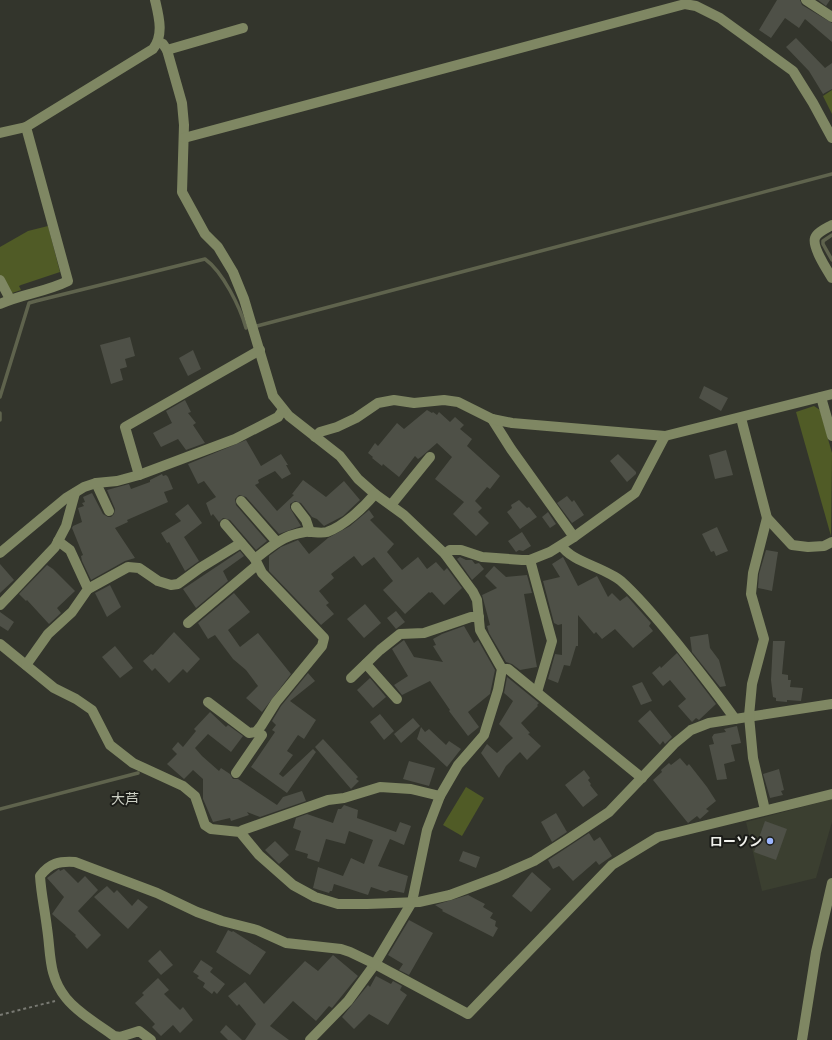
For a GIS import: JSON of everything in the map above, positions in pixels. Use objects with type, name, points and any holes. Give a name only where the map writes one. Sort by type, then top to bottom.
[{"type":"street","points":[[0,133],[26,127],[144,56],[153,49],[158,42],[160,33],[155,0]]},
{"type":"street","points":[[806,0],[832,17]]},
{"type":"street","points":[[184,138],[685,4],[696,6],[720,18],[793,71],[832,138]]},
{"type":"street","points":[[167,50],[242,28]]},
{"type":"street","points":[[158,42],[163,44],[167,50],[182,103],[184,138],[182,192],[205,234],[218,248],[233,272],[244,299],[273,396],[289,416],[340,456],[358,479],[375,494],[404,515],[445,554],[473,592],[477,600],[480,630],[502,669],[498,690],[484,735],[458,765],[440,796],[427,830],[412,902],[375,964],[348,1001],[310,1040]]},
{"type":"street","points":[[0,280],[5,302],[53,288],[68,281],[26,127]]},
{"type":"street","points":[[832,225],[818,234],[815,238],[814,245],[832,278]]},
{"type":"street","points":[[139,475],[125,427],[260,350]]},
{"type":"street","points":[[316,437],[320,432],[356,418],[378,403],[394,400],[414,402],[444,400],[458,402],[492,419],[512,423],[666,436],[832,394]]},
{"type":"street","points":[[821,397],[832,436]]},
{"type":"street","points":[[0,553],[75,492],[84,487],[96,483],[117,481],[139,475],[235,439],[278,418],[283,410]]},
{"type":"street","points":[[741,418],[767,518],[792,545],[808,547],[824,546],[832,542]]},
{"type":"street","points":[[492,419],[510,449],[574,537]]},
{"type":"street","points":[[445,554],[450,550],[461,550],[488,558],[530,560],[562,546],[635,493],[666,436]]},
{"type":"street","points":[[391,505],[430,457]]},
{"type":"street","points":[[96,483],[109,511]]},
{"type":"street","points":[[0,604],[55,547],[66,526],[75,492]]},
{"type":"street","points":[[188,623],[256,562],[276,541],[294,534],[326,532],[340,525],[369,502],[375,494]]},
{"type":"street","points":[[241,501],[276,541]]},
{"type":"street","points":[[296,506],[306,520],[310,532]]},
{"type":"street","points":[[766,810],[753,758],[749,716],[752,684],[764,639],[751,594],[753,573],[767,518]]},
{"type":"street","points":[[224,524],[287,601],[324,638],[322,646],[276,702],[256,732]]},
{"type":"street","points":[[58,541],[70,550],[88,589]]},
{"type":"street","points":[[26,665],[48,634],[72,612],[88,589],[128,567],[139,568],[164,583],[171,585],[178,584],[200,568],[241,543]]},
{"type":"street","points":[[562,546],[564,550],[588,564],[614,575],[622,582],[661,624],[714,688],[735,719]]},
{"type":"street","points":[[530,560],[552,641],[537,692]]},
{"type":"street","points":[[351,678],[392,639],[400,634],[424,633],[471,617],[478,617]]},
{"type":"street","points":[[0,644],[54,688],[76,699],[92,710],[110,745],[127,758],[153,773],[183,786],[195,796],[205,825],[211,829],[240,832],[328,800],[344,798],[380,787],[411,789],[440,796]]},
{"type":"street","points":[[366,664],[397,699]]},
{"type":"street","points":[[502,669],[508,670],[537,692],[642,778]]},
{"type":"street","points":[[208,702],[249,733],[256,732],[262,735],[236,774]]},
{"type":"street","points":[[240,832],[259,855],[293,885],[315,898],[338,904],[419,902],[450,895],[498,877],[534,861],[609,812],[674,744],[691,730],[709,723],[832,704]]},
{"type":"street","points":[[151,1040],[139,1031],[120,1037],[114,1036],[66,998],[49,962],[48,929],[40,876],[49,866],[61,861],[75,862],[157,893],[222,922],[257,930],[286,943],[341,949],[375,964],[468,1014],[612,865],[658,837],[832,794]]},
{"type":"street","points":[[802,1040],[816,952],[832,883]]},
{"type":"path","points":[[0,1015],[66,998]]},
{"type":"shaded area","points":[[832,799],[832,822],[816,878],[762,891],[746,822]]},
{"type":"green space","points":[[832,90],[832,114],[823,96]]},
{"type":"green space","points":[[48,226],[60,272],[21,285],[19,286],[21,290],[9,294],[0,275],[0,247],[28,231]]},
{"type":"green space","points":[[814,406],[820,410],[832,453],[831,536],[796,412]]},
{"type":"green space","points":[[466,787],[484,798],[462,836],[443,825]]},
{"type":"building","points":[[777,0],[800,0],[802,5],[832,23],[832,42],[805,19],[799,28],[785,18],[771,38],[759,30]]},
{"type":"building","points":[[818,0],[830,0],[826,6]]},
{"type":"building","points":[[796,38],[825,68],[832,63],[832,89],[823,94],[809,71],[786,47]]},
{"type":"building","points":[[130,337],[135,356],[125,359],[127,367],[120,369],[123,380],[111,384],[100,345]]},
{"type":"building","points":[[193,350],[201,369],[188,376],[179,358]]},
{"type":"building","points":[[704,386],[728,398],[721,411],[699,398]]},
{"type":"building","points":[[185,400],[191,412],[188,413],[196,423],[193,425],[205,443],[186,450],[178,439],[161,447],[153,433],[172,423],[166,411]]},
{"type":"building","points":[[427,410],[437,415],[439,412],[450,422],[455,417],[464,425],[460,429],[472,439],[467,446],[500,476],[490,489],[487,487],[475,501],[482,508],[478,512],[489,523],[476,536],[453,514],[464,502],[435,479],[452,457],[437,443],[418,459],[415,456],[399,477],[383,464],[382,466],[368,453],[375,443],[378,446],[397,423],[404,429]]},
{"type":"building","points":[[246,440],[261,466],[281,454],[288,465],[286,465],[291,474],[282,479],[275,471],[258,480],[259,483],[255,485],[277,511],[294,495],[292,494],[303,480],[326,497],[344,481],[360,500],[343,516],[324,526],[317,519],[312,517],[301,503],[295,501],[290,504],[290,508],[301,526],[279,534],[246,497],[239,495],[235,499],[236,505],[267,541],[256,550],[230,520],[223,518],[219,522],[213,514],[211,516],[206,503],[216,497],[204,481],[198,484],[188,464]]},
{"type":"building","points":[[726,450],[733,475],[715,479],[709,455]]},
{"type":"building","points":[[618,454],[636,472],[636,474],[627,482],[610,461]]},
{"type":"building","points":[[162,474],[163,476],[166,475],[168,477],[173,489],[164,492],[168,502],[127,520],[128,522],[115,528],[135,558],[125,561],[91,580],[82,561],[81,556],[83,555],[72,528],[73,526],[82,522],[78,508],[84,506],[82,503],[85,502],[83,497],[92,493],[103,514],[111,517],[114,514],[115,509],[107,490],[129,484],[131,489],[150,482],[150,480]]},
{"type":"building","points":[[567,496],[572,502],[574,500],[584,515],[572,523],[557,503]]},
{"type":"building","points":[[519,500],[527,508],[529,507],[537,517],[520,529],[507,512],[512,508],[511,505]]},
{"type":"building","points":[[188,504],[202,523],[184,537],[199,561],[185,571],[169,542],[167,543],[161,533],[181,521],[175,514]]},
{"type":"building","points":[[369,510],[374,517],[370,520],[394,544],[387,552],[402,570],[418,557],[427,569],[436,562],[444,571],[447,568],[462,588],[444,605],[432,592],[429,592],[405,614],[383,590],[393,581],[374,557],[362,566],[354,556],[331,574],[334,578],[319,591],[329,603],[326,605],[334,614],[321,625],[269,571],[269,556],[281,547],[298,540],[309,554],[328,538],[350,526]]},
{"type":"building","points":[[548,512],[556,524],[550,528],[542,517]]},
{"type":"building","points":[[717,527],[728,551],[716,556],[714,551],[711,552],[702,534]]},
{"type":"building","points":[[522,532],[531,546],[523,551],[519,550],[516,552],[508,541]]},
{"type":"building","points":[[766,550],[778,552],[772,591],[758,588],[759,574]]},
{"type":"building","points":[[240,551],[244,556],[223,571],[228,581],[196,608],[183,589]]},
{"type":"building","points":[[460,557],[466,560],[472,560],[475,564],[479,563],[484,569],[472,580],[457,559]]},
{"type":"building","points":[[563,557],[578,586],[597,576],[608,597],[612,593],[620,601],[627,596],[651,623],[649,626],[653,631],[633,648],[615,629],[602,639],[596,632],[594,634],[578,615],[578,646],[576,646],[570,666],[564,665],[558,683],[548,679],[555,654],[562,655],[562,624],[558,625],[554,623],[543,581],[560,577],[552,564]]},
{"type":"building","points":[[0,564],[14,580],[0,593]]},
{"type":"building","points":[[47,565],[75,591],[57,608],[61,613],[49,624],[27,600],[26,601],[19,594]]},
{"type":"building","points":[[494,566],[506,577],[527,575],[532,593],[524,594],[537,667],[520,670],[512,664],[506,662],[489,633],[487,626],[490,625],[482,595],[497,588],[485,576]]},
{"type":"building","points":[[110,585],[121,607],[107,617],[95,593]]},
{"type":"building","points":[[234,593],[250,612],[228,630],[240,647],[258,633],[291,674],[262,712],[246,698],[258,686],[246,670],[233,659],[215,635],[208,639],[198,623]]},
{"type":"building","points":[[365,604],[381,623],[364,638],[347,619]]},
{"type":"building","points":[[396,611],[405,622],[396,629],[387,618]]},
{"type":"building","points":[[0,612],[14,622],[8,631],[0,626]]},
{"type":"building","points":[[464,626],[474,643],[478,640],[495,670],[490,694],[468,712],[479,727],[468,736],[449,711],[450,710],[430,681],[402,695],[394,685],[408,676],[392,649],[404,640],[414,657],[443,662],[433,646],[436,645],[433,639]]},
{"type":"building","points":[[174,632],[200,659],[187,673],[183,669],[169,683],[155,668],[152,671],[143,661],[151,654],[153,655]]},
{"type":"building","points":[[708,634],[710,648],[719,660],[726,686],[720,687],[692,652],[690,637]]},
{"type":"building","points":[[773,641],[785,641],[782,674],[788,675],[788,680],[791,680],[790,687],[803,688],[801,701],[776,701],[776,698],[773,697],[771,680]]},
{"type":"building","points":[[115,646],[133,668],[120,678],[102,657]]},
{"type":"building","points":[[677,653],[716,704],[699,720],[696,718],[692,722],[678,706],[686,699],[670,680],[663,686],[652,673],[660,666],[661,668]]},
{"type":"building","points":[[308,673],[315,681],[290,701],[316,720],[304,739],[298,735],[287,751],[293,755],[279,774],[283,777],[313,749],[316,752],[287,793],[251,767],[275,732],[272,730],[276,725],[272,721],[281,706]]},
{"type":"building","points":[[507,677],[539,703],[537,705],[538,706],[521,723],[530,733],[528,734],[541,746],[527,760],[520,752],[506,766],[499,778],[481,753],[487,744],[497,753],[513,738],[499,724],[513,701],[504,693]]},
{"type":"building","points":[[370,678],[386,697],[373,708],[357,690]]},
{"type":"building","points":[[642,682],[652,701],[641,705],[632,686]]},
{"type":"building","points":[[650,710],[672,737],[665,744],[663,741],[660,745],[638,721]]},
{"type":"building","points":[[210,712],[226,727],[228,725],[243,736],[231,752],[208,734],[195,748],[202,756],[219,771],[221,768],[230,774],[233,779],[238,779],[277,805],[283,797],[302,791],[306,801],[260,817],[247,812],[249,815],[231,821],[230,818],[213,822],[203,799],[203,779],[193,770],[184,779],[167,764],[177,754],[172,749],[178,742],[183,747],[196,731],[194,729]]},
{"type":"building","points":[[380,714],[394,731],[384,740],[370,722]]},
{"type":"building","points":[[413,718],[420,726],[401,743],[394,734]]},
{"type":"building","points":[[737,726],[741,743],[731,745],[735,761],[724,764],[727,779],[717,780],[709,745],[714,744],[712,737],[714,734],[726,732],[724,729]]},
{"type":"building","points":[[421,727],[425,732],[429,729],[446,745],[449,741],[461,749],[447,767],[417,739]]},
{"type":"building","points":[[323,739],[358,777],[356,779],[359,781],[351,789],[315,747]]},
{"type":"building","points":[[680,758],[687,766],[689,764],[716,801],[706,809],[709,811],[700,819],[697,816],[688,823],[653,780],[669,763],[671,765]]},
{"type":"building","points":[[409,761],[435,768],[429,786],[403,779]]},
{"type":"building","points":[[779,769],[784,790],[781,791],[783,795],[770,798],[763,774]]},
{"type":"building","points":[[584,770],[590,778],[588,780],[591,784],[590,785],[598,795],[583,807],[565,785]]},
{"type":"building","points":[[344,805],[358,810],[357,818],[396,832],[400,822],[411,826],[404,845],[390,839],[378,866],[408,876],[404,893],[390,890],[386,892],[371,887],[368,895],[334,884],[332,891],[329,893],[313,888],[318,867],[343,876],[351,858],[364,864],[373,840],[349,831],[345,844],[326,839],[319,862],[307,858],[308,854],[295,850],[301,831],[293,828],[296,818],[307,814],[333,823],[338,809],[341,809]]},
{"type":"building","points":[[556,813],[567,832],[552,842],[541,822]]},
{"type":"building","points":[[765,821],[787,829],[776,860],[754,852]]},
{"type":"building","points":[[589,833],[594,841],[600,837],[612,856],[599,865],[596,861],[573,881],[559,866],[553,869],[548,860]]},
{"type":"building","points":[[275,841],[289,855],[279,864],[265,850]]},
{"type":"building","points":[[463,851],[480,857],[476,868],[459,861]]},
{"type":"building","points":[[59,869],[60,871],[64,869],[78,883],[85,876],[98,890],[78,911],[101,935],[87,949],[75,936],[76,935],[52,914],[64,897],[47,878]]},
{"type":"building","points":[[532,872],[551,889],[531,912],[512,896]]},
{"type":"building","points":[[107,886],[114,893],[117,890],[132,906],[138,899],[148,907],[128,929],[94,897]]},
{"type":"building","points":[[468,895],[485,904],[483,907],[493,913],[490,918],[496,921],[495,926],[498,928],[493,937],[442,911],[443,910],[435,905]]},
{"type":"building","points":[[409,920],[433,933],[409,975],[399,970],[403,964],[388,955]]},
{"type":"building","points":[[228,930],[233,931],[266,952],[250,975],[216,952]]},
{"type":"building","points":[[160,950],[173,965],[161,975],[148,961]]},
{"type":"building","points":[[333,955],[358,976],[332,1008],[329,1006],[316,1021],[293,1001],[270,1026],[289,1040],[245,1040],[256,1024],[239,1004],[237,1006],[228,996],[245,982],[264,1004],[305,961],[318,971]]},
{"type":"building","points":[[201,960],[213,968],[210,972],[225,984],[217,994],[214,991],[212,994],[203,987],[205,983],[197,978],[199,976],[193,972]]},
{"type":"building","points":[[376,976],[391,984],[393,981],[402,986],[400,990],[407,995],[388,1025],[369,1014],[354,1029],[342,1017],[368,985],[370,987]]},
{"type":"building","points":[[158,978],[169,990],[164,994],[180,1010],[183,1007],[193,1020],[180,1033],[173,1025],[161,1036],[152,1027],[155,1024],[135,1003],[144,995],[142,993]]},
{"type":"building","points":[[226,1025],[242,1040],[228,1040],[220,1032]]},
{"type":"waterway","points":[[257,326],[832,174]]},
{"type":"waterway","points":[[832,235],[823,241],[823,244],[832,260]]},
{"type":"waterway","points":[[0,397],[29,303],[36,301],[205,259],[218,272],[230,290],[240,310],[246,328]]},
{"type":"waterway","points":[[0,413],[0,420]]},
{"type":"waterway","points":[[0,809],[138,773]]},
{"type":"place","name":"ローソン","points":[[770,841]]},
{"type":"district","name":"大芦","points":[[125,799]]}]
